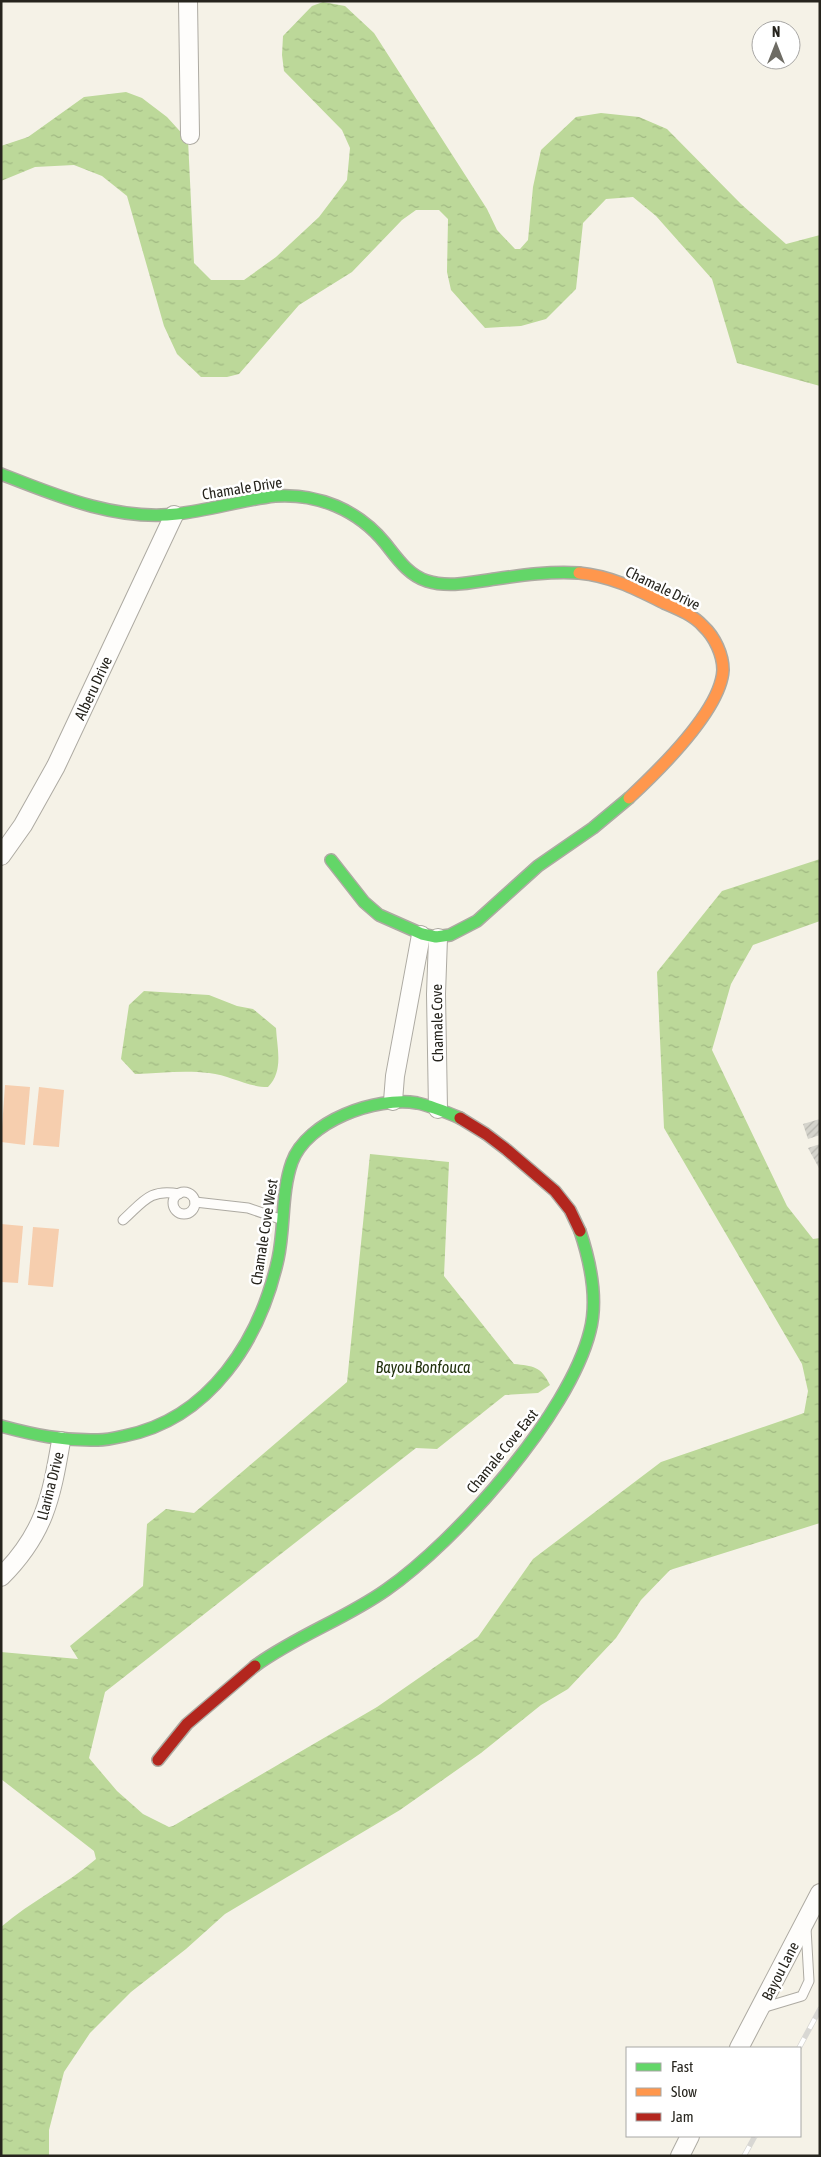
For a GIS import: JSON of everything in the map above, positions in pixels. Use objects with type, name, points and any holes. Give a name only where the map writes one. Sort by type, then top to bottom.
[{"type":"street","points":[[188,1],[190,135]]},
{"type":"street","name":"Chamale Drive","points":[[1,474],[89,506],[133,514],[174,515],[265,498],[299,495],[336,505],[353,513],[376,532],[408,570],[427,581],[456,584],[551,573],[601,576],[638,589],[685,613],[709,632],[720,652],[723,672],[716,696],[704,716],[658,770],[609,816],[536,867],[470,927],[430,936]]},
{"type":"street","name":"Alberu Drive","points":[[1,856],[24,825],[56,766],[174,515]]},
{"type":"street","points":[[331,860],[373,911],[430,936]]},
{"type":"street","name":"Chamale Cove","points":[[393,1101],[395,1076],[430,936]]},
{"type":"street","name":"Chamale Cove","points":[[430,936],[436,994],[438,1109]]},
{"type":"street","name":"Chamale Cove West","points":[[1,1426],[17,1432],[61,1441],[90,1442],[119,1439],[169,1423],[200,1402],[233,1365],[256,1327],[271,1289],[279,1255],[292,1158],[306,1139],[354,1110],[393,1101],[415,1103]]},
{"type":"street","name":"Chamale Cove East","points":[[158,1760],[182,1729],[258,1663],[387,1590],[432,1554],[492,1490],[553,1412],[572,1381],[589,1340],[594,1307],[589,1266],[578,1227],[564,1201],[510,1152],[465,1121],[438,1109],[415,1103]]},
{"type":"street","name":"Llarina Drive","points":[[1,1577],[25,1552],[36,1535],[47,1509],[54,1483],[61,1441]]},
{"type":"street","name":"Bayou Lane","points":[[740,2047],[762,2008],[820,1894]]},
{"type":"street","points":[[680,2156],[690,2137]]},
{"type":"lane","points":[[123,1220],[151,1195],[164,1191],[179,1194],[189,1193],[195,1202],[248,1208],[283,1220]]},
{"type":"lane","points":[[179,1194],[173,1202],[177,1212],[184,1214],[191,1212],[195,1202]]},
{"type":"lane","points":[[762,2008],[802,1996],[809,1980],[806,1922]]},
{"type":"shaded area","points":[[5,1085],[30,1087],[25,1145],[1,1142]]},
{"type":"shaded area","points":[[39,1087],[64,1090],[59,1147],[33,1145]]},
{"type":"shaded area","points":[[1,1224],[23,1226],[18,1283],[1,1282]]},
{"type":"shaded area","points":[[33,1227],[59,1229],[53,1287],[28,1285]]},
{"type":"water","points":[[323,2],[345,6],[374,33],[487,209],[497,230],[515,249],[520,249],[528,240],[533,187],[541,150],[576,117],[601,113],[639,117],[667,129],[741,204],[786,244],[820,235],[820,386],[737,363],[712,279],[656,216],[633,197],[606,199],[583,223],[576,289],[546,319],[521,326],[485,328],[451,290],[447,272],[448,219],[439,210],[416,210],[402,220],[352,272],[299,305],[239,374],[227,377],[201,377],[177,354],[164,326],[127,196],[102,176],[74,165],[35,167],[1,181],[1,146],[28,137],[84,97],[126,92],[142,98],[167,117],[188,140],[194,263],[211,280],[244,280],[276,257],[319,217],[347,180],[350,148],[342,130],[284,71],[282,55],[283,36],[312,6]]},
{"type":"water","name":"Bayou Bonfouca","points":[[820,859],[820,921],[753,945],[731,984],[712,1050],[787,1206],[813,1239],[820,1238],[820,1523],[670,1570],[641,1600],[616,1638],[568,1689],[541,1705],[481,1753],[400,1810],[225,1914],[186,1949],[131,1992],[90,2033],[64,2072],[49,2130],[49,2156],[1,2156],[1,1927],[96,1859],[94,1851],[1,1779],[1,1652],[78,1659],[70,1646],[143,1586],[147,1524],[166,1509],[194,1513],[347,1382],[370,1154],[449,1162],[444,1276],[514,1364],[536,1368],[543,1374],[550,1385],[538,1393],[505,1395],[437,1449],[416,1448],[105,1692],[89,1758],[117,1791],[143,1814],[169,1827],[173,1826],[377,1707],[478,1637],[533,1559],[661,1462],[804,1413],[808,1391],[802,1364],[664,1128],[657,972],[722,891]]},
{"type":"water","points":[[144,991],[209,995],[237,1006],[253,1009],[276,1028],[278,1067],[273,1081],[268,1087],[200,1072],[135,1074],[121,1059],[129,1005]]},
{"type":"building","points":[[820,1119],[820,1135],[808,1139],[803,1124]]},
{"type":"building","points":[[820,1144],[820,1170],[808,1148]]},
{"type":"railway","points":[[800,2047],[820,2009]]},
{"type":"railway","points":[[744,2156],[754,2137]]},
{"type":"traffic: fast","points":[[1,474],[87,505],[132,514],[177,514],[275,496],[307,497],[336,506],[362,521],[374,531],[414,575],[435,583],[461,584],[537,574],[579,573]]},
{"type":"traffic: fast","points":[[331,860],[364,902],[379,915],[422,934],[436,937],[450,935],[477,921],[538,866],[593,828],[629,798]]},
{"type":"traffic: fast","points":[[1,1426],[37,1435],[101,1440],[155,1427],[182,1413],[206,1394],[227,1372],[244,1346],[258,1318],[270,1289],[278,1259],[286,1186],[292,1162],[300,1147],[312,1134],[327,1123],[345,1114],[363,1108],[400,1102],[434,1107],[460,1118]]},
{"type":"traffic: fast","points":[[255,1666],[271,1655],[354,1610],[386,1590],[414,1568],[476,1509],[535,1437],[559,1400],[578,1364],[590,1331],[593,1307],[592,1281],[580,1231]]},
{"type":"traffic: slow","points":[[579,573],[602,577],[623,584],[690,615],[711,635],[718,646],[722,658],[723,670],[720,686],[712,703],[686,739],[629,798]]},
{"type":"traffic: jam","points":[[460,1118],[507,1150],[555,1191],[570,1210],[580,1231]]},
{"type":"traffic: jam","points":[[158,1760],[187,1724],[255,1666]]}]
